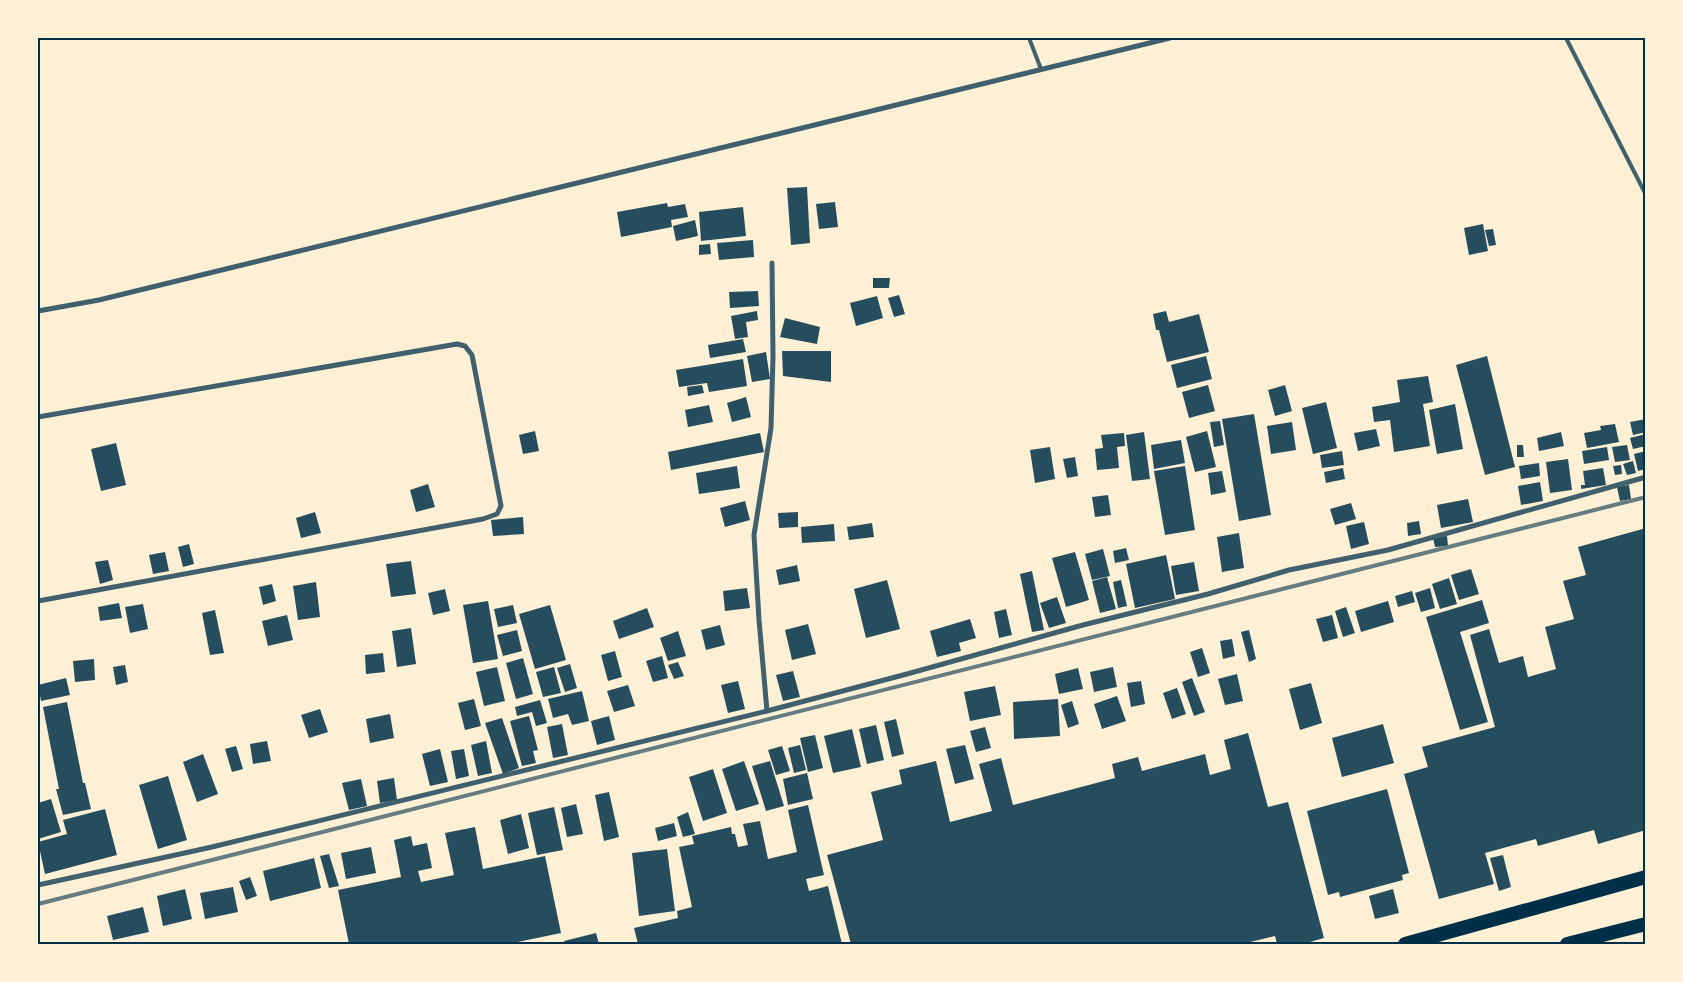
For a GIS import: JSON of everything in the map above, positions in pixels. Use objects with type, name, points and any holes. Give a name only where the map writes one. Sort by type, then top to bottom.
[{"type":"highway","points":[[1405,944],[1646,877]]},
{"type":"highway","points":[[1566,944],[1646,924]]},
{"type":"street","points":[[38,310],[99,300],[1170,38]]},
{"type":"street","points":[[767,711],[754,535],[772,428],[772,264]]},
{"type":"street","points":[[38,417],[456,344],[465,346],[472,355],[501,506],[497,514],[483,519],[38,601]]},
{"type":"street","points":[[38,886],[212,847],[767,711],[1083,625],[1208,594],[1289,570],[1388,550],[1646,477]]},
{"type":"lane","points":[[1029,38],[1041,69]]},
{"type":"lane","points":[[1566,38],[1646,194]]},
{"type":"building","points":[[807,187],[810,243],[791,245],[787,188]]},
{"type":"building","points":[[835,202],[838,227],[819,229],[816,204]]},
{"type":"building","points":[[667,203],[668,207],[685,204],[688,217],[671,220],[672,227],[621,237],[617,212]]},
{"type":"building","points":[[743,207],[746,236],[701,241],[699,212]]},
{"type":"building","points":[[695,220],[698,236],[676,241],[673,226]]},
{"type":"building","points":[[1483,224],[1488,251],[1469,255],[1464,228]]},
{"type":"building","points":[[1493,229],[1496,245],[1489,246],[1485,230]]},
{"type":"building","points":[[753,240],[754,257],[719,260],[717,243]]},
{"type":"building","points":[[710,244],[711,254],[699,255],[699,245]]},
{"type":"building","points":[[873,278],[890,278],[889,288],[873,288]]},
{"type":"building","points":[[758,291],[759,306],[730,308],[729,292]]},
{"type":"building","points":[[899,295],[905,314],[894,317],[888,298]]},
{"type":"building","points":[[877,296],[883,318],[856,326],[850,303]]},
{"type":"building","points":[[757,311],[758,320],[746,322],[748,337],[735,339],[731,316]]},
{"type":"building","points":[[1166,311],[1169,322],[1199,314],[1209,352],[1167,362],[1159,330],[1156,330],[1153,314]]},
{"type":"building","points":[[785,318],[820,327],[817,344],[780,337]]},
{"type":"building","points":[[743,339],[746,352],[710,358],[708,345]]},
{"type":"building","points":[[782,351],[831,351],[831,382],[783,376]]},
{"type":"building","points":[[766,352],[770,379],[752,382],[747,356]]},
{"type":"building","points":[[1206,356],[1212,379],[1177,388],[1171,365]]},
{"type":"building","points":[[1487,356],[1515,467],[1485,475],[1456,365]]},
{"type":"building","points":[[743,359],[747,386],[709,392],[707,383],[679,387],[676,370]]},
{"type":"building","points":[[1428,376],[1433,402],[1423,404],[1430,446],[1394,452],[1390,420],[1374,422],[1372,407],[1400,402],[1397,380]]},
{"type":"building","points":[[702,385],[704,393],[688,396],[687,387]]},
{"type":"building","points":[[1208,385],[1215,411],[1189,418],[1182,392]]},
{"type":"building","points":[[1285,385],[1292,411],[1275,416],[1268,390]]},
{"type":"building","points":[[746,397],[751,417],[732,422],[727,403]]},
{"type":"building","points":[[1326,402],[1337,448],[1313,454],[1302,408]]},
{"type":"building","points":[[1455,404],[1463,449],[1437,454],[1429,410]]},
{"type":"building","points":[[709,405],[713,422],[688,427],[685,410]]},
{"type":"building","points":[[1254,414],[1271,515],[1239,521],[1222,419]]},
{"type":"building","points":[[1646,419],[1646,432],[1633,435],[1630,422]]},
{"type":"building","points":[[1220,421],[1224,445],[1214,447],[1210,422]]},
{"type":"building","points":[[1292,422],[1296,450],[1271,454],[1267,426]]},
{"type":"building","points":[[1615,424],[1619,442],[1587,448],[1584,433],[1601,430],[1600,426]]},
{"type":"building","points":[[1376,429],[1380,446],[1358,451],[1354,433]]},
{"type":"building","points":[[535,431],[539,451],[523,454],[519,435]]},
{"type":"building","points":[[1207,431],[1216,467],[1195,472],[1186,437]]},
{"type":"building","points":[[1144,432],[1150,479],[1132,481],[1126,435]]},
{"type":"building","points":[[1561,432],[1564,446],[1539,451],[1537,438]]},
{"type":"building","points":[[760,433],[764,452],[671,470],[668,452]]},
{"type":"building","points":[[1124,433],[1125,446],[1117,447],[1119,468],[1097,470],[1095,449],[1103,448],[1101,435]]},
{"type":"building","points":[[1646,434],[1646,446],[1633,449],[1630,438]]},
{"type":"building","points":[[1181,440],[1185,463],[1154,469],[1151,445]]},
{"type":"building","points":[[116,443],[126,485],[101,491],[91,449]]},
{"type":"building","points":[[1517,445],[1523,445],[1524,457],[1517,457]]},
{"type":"building","points":[[1627,445],[1630,460],[1615,462],[1612,447]]},
{"type":"building","points":[[1050,447],[1055,479],[1035,483],[1030,450]]},
{"type":"building","points":[[1607,447],[1609,460],[1584,464],[1582,451]]},
{"type":"building","points":[[1342,451],[1344,465],[1322,468],[1320,455]]},
{"type":"building","points":[[1646,451],[1646,469],[1638,471],[1634,454]]},
{"type":"building","points":[[1075,457],[1078,476],[1067,478],[1063,459]]},
{"type":"building","points":[[1568,459],[1572,490],[1550,493],[1546,462]]},
{"type":"building","points":[[1633,461],[1636,473],[1627,475],[1623,464]]},
{"type":"building","points":[[1539,463],[1540,476],[1521,479],[1519,466]]},
{"type":"building","points":[[1621,465],[1622,474],[1615,475],[1613,466]]},
{"type":"building","points":[[737,466],[740,488],[699,494],[696,473]]},
{"type":"building","points":[[1185,466],[1195,530],[1165,535],[1154,471]]},
{"type":"building","points":[[1343,468],[1345,479],[1326,483],[1324,472]]},
{"type":"building","points":[[1603,468],[1606,485],[1581,489],[1581,485],[1585,485],[1583,471]]},
{"type":"building","points":[[1222,471],[1226,492],[1211,495],[1208,473]]},
{"type":"building","points":[[1540,482],[1543,501],[1521,505],[1518,486]]},
{"type":"building","points":[[428,484],[435,507],[416,512],[410,490]]},
{"type":"building","points":[[1629,485],[1631,499],[1620,501],[1617,487]]},
{"type":"building","points":[[1108,495],[1111,515],[1095,517],[1092,497]]},
{"type":"building","points":[[1468,499],[1473,522],[1441,528],[1437,505]]},
{"type":"building","points":[[745,501],[750,520],[725,527],[720,508]]},
{"type":"building","points":[[1351,503],[1356,519],[1335,525],[1330,509]]},
{"type":"building","points":[[315,512],[321,533],[301,538],[296,518]]},
{"type":"building","points":[[798,512],[798,527],[779,528],[778,513]]},
{"type":"building","points":[[523,517],[524,534],[493,536],[491,520]]},
{"type":"building","points":[[1419,521],[1421,534],[1408,536],[1407,523]]},
{"type":"building","points":[[1364,522],[1369,544],[1351,549],[1346,526]]},
{"type":"building","points":[[872,523],[874,537],[849,540],[847,527]]},
{"type":"building","points":[[834,524],[835,541],[802,543],[801,527]]},
{"type":"building","points":[[1646,528],[1646,830],[1598,844],[1594,830],[1538,846],[1536,839],[1485,853],[1494,884],[1439,899],[1404,774],[1428,767],[1422,747],[1495,727],[1470,635],[1489,629],[1499,663],[1523,656],[1528,677],[1556,669],[1545,627],[1574,619],[1563,581],[1586,575],[1578,547]]},
{"type":"building","points":[[1239,533],[1244,568],[1222,572],[1217,537]]},
{"type":"building","points":[[1447,536],[1448,546],[1435,547],[1433,538]]},
{"type":"building","points":[[189,544],[194,564],[183,567],[178,547]]},
{"type":"building","points":[[1126,548],[1129,560],[1115,563],[1113,551]]},
{"type":"building","points":[[1103,549],[1110,576],[1092,580],[1085,554]]},
{"type":"building","points":[[165,552],[169,571],[153,574],[149,555]]},
{"type":"building","points":[[1075,552],[1089,600],[1066,607],[1052,558]]},
{"type":"building","points":[[1166,555],[1175,599],[1135,608],[1126,564]]},
{"type":"building","points":[[108,560],[113,580],[100,584],[95,562]]},
{"type":"building","points":[[411,561],[416,594],[391,597],[386,564]]},
{"type":"building","points":[[1194,562],[1199,591],[1176,595],[1171,566]]},
{"type":"building","points":[[797,565],[800,581],[779,585],[776,570]]},
{"type":"building","points":[[1471,569],[1479,594],[1459,600],[1451,575]]},
{"type":"building","points":[[1032,571],[1044,630],[1032,632],[1020,574]]},
{"type":"building","points":[[1107,577],[1116,609],[1100,613],[1092,581]]},
{"type":"building","points":[[1449,578],[1457,604],[1440,609],[1432,584]]},
{"type":"building","points":[[887,580],[900,629],[866,638],[854,589]]},
{"type":"building","points":[[1121,580],[1127,606],[1118,608],[1113,582]]},
{"type":"building","points":[[316,582],[320,617],[298,620],[293,586]]},
{"type":"building","points":[[272,584],[276,601],[263,605],[259,587]]},
{"type":"building","points":[[747,588],[750,608],[725,611],[723,591]]},
{"type":"building","points":[[1430,588],[1435,608],[1421,612],[1415,593]]},
{"type":"building","points":[[445,589],[450,611],[433,615],[428,593]]},
{"type":"building","points":[[1412,591],[1415,602],[1398,607],[1395,596]]},
{"type":"building","points":[[1057,597],[1066,623],[1049,628],[1040,603]]},
{"type":"building","points":[[1482,600],[1489,623],[1460,632],[1488,722],[1460,730],[1426,617]]},
{"type":"building","points":[[488,601],[498,659],[473,663],[463,605]]},
{"type":"building","points":[[1388,601],[1394,622],[1361,632],[1355,611]]},
{"type":"building","points":[[119,603],[122,618],[100,621],[98,607]]},
{"type":"building","points":[[143,604],[148,629],[130,633],[125,607]]},
{"type":"building","points":[[513,605],[517,623],[498,627],[494,609]]},
{"type":"building","points":[[550,605],[566,660],[535,669],[519,614]]},
{"type":"building","points":[[1346,607],[1355,633],[1343,637],[1335,611]]},
{"type":"building","points":[[647,608],[654,627],[619,639],[613,621]]},
{"type":"building","points":[[1006,609],[1012,635],[999,638],[994,612]]},
{"type":"building","points":[[215,610],[224,653],[210,655],[202,613]]},
{"type":"building","points":[[287,615],[293,640],[268,646],[262,621]]},
{"type":"building","points":[[1332,615],[1338,638],[1323,642],[1316,619]]},
{"type":"building","points":[[970,619],[976,638],[959,643],[961,651],[937,657],[930,631]]},
{"type":"building","points":[[808,624],[816,654],[792,660],[785,630]]},
{"type":"building","points":[[720,625],[725,645],[706,650],[701,630]]},
{"type":"building","points":[[411,628],[416,664],[397,667],[392,631]]},
{"type":"building","points":[[517,630],[522,651],[503,656],[497,635]]},
{"type":"building","points":[[1249,630],[1256,659],[1249,662],[1241,632]]},
{"type":"building","points":[[678,631],[686,656],[668,661],[660,638]]},
{"type":"building","points":[[1232,639],[1235,656],[1223,659],[1220,641]]},
{"type":"building","points":[[1202,648],[1210,673],[1198,677],[1190,652]]},
{"type":"building","points":[[615,651],[622,677],[608,681],[601,655]]},
{"type":"building","points":[[383,653],[385,672],[366,674],[365,655]]},
{"type":"building","points":[[662,656],[668,678],[653,682],[646,661]]},
{"type":"building","points":[[523,658],[533,694],[516,699],[506,663]]},
{"type":"building","points":[[94,659],[95,680],[75,682],[73,661]]},
{"type":"building","points":[[678,662],[684,676],[674,679],[668,665]]},
{"type":"building","points":[[570,664],[577,688],[565,692],[557,668]]},
{"type":"building","points":[[125,665],[128,682],[116,685],[113,667]]},
{"type":"building","points":[[497,667],[505,701],[484,706],[476,672]]},
{"type":"building","points":[[554,667],[561,693],[543,697],[536,672]]},
{"type":"building","points":[[1113,667],[1117,687],[1094,692],[1090,672]]},
{"type":"building","points":[[1078,668],[1083,689],[1059,694],[1055,674]]},
{"type":"building","points":[[793,671],[800,697],[783,701],[776,675]]},
{"type":"building","points":[[1237,674],[1243,701],[1225,705],[1218,679]]},
{"type":"building","points":[[66,678],[70,695],[41,701],[38,685]]},
{"type":"building","points":[[1192,678],[1205,712],[1194,716],[1182,682]]},
{"type":"building","points":[[738,681],[745,709],[728,713],[721,685]]},
{"type":"building","points":[[1141,681],[1145,704],[1131,707],[1127,683]]},
{"type":"building","points":[[1311,683],[1322,723],[1300,730],[1289,689]]},
{"type":"building","points":[[628,685],[635,706],[614,712],[607,691]]},
{"type":"building","points":[[995,686],[1001,715],[970,721],[964,692]]},
{"type":"building","points":[[1177,688],[1186,714],[1172,719],[1163,693]]},
{"type":"building","points":[[582,691],[589,721],[572,725],[568,714],[553,718],[548,699]]},
{"type":"building","points":[[1117,696],[1126,721],[1102,729],[1094,704]]},
{"type":"building","points":[[474,699],[481,726],[465,730],[458,703]]},
{"type":"building","points":[[1058,699],[1060,736],[1014,739],[1013,702]]},
{"type":"building","points":[[540,700],[547,723],[536,726],[532,712],[517,716],[515,707]]},
{"type":"building","points":[[1072,701],[1079,724],[1068,728],[1061,705]]},
{"type":"building","points":[[67,702],[83,783],[85,783],[91,809],[63,815],[56,789],[59,789],[43,707]]},
{"type":"building","points":[[320,709],[328,732],[309,738],[301,715]]},
{"type":"building","points":[[390,714],[394,738],[370,743],[366,719]]},
{"type":"building","points":[[529,716],[538,750],[533,751],[536,763],[522,766],[510,721]]},
{"type":"building","points":[[609,716],[615,740],[597,745],[591,721]]},
{"type":"building","points":[[502,718],[519,768],[503,774],[485,723]]},
{"type":"building","points":[[896,719],[904,754],[892,757],[884,722]]},
{"type":"building","points":[[562,724],[568,755],[553,758],[547,727]]},
{"type":"building","points":[[1383,724],[1394,763],[1342,777],[1332,738]]},
{"type":"building","points":[[876,725],[884,760],[867,764],[859,729]]},
{"type":"building","points":[[985,727],[991,748],[976,752],[970,731]]},
{"type":"building","points":[[852,729],[861,767],[833,773],[824,736]]},
{"type":"building","points":[[1248,733],[1268,807],[1288,802],[1324,938],[1303,944],[1277,944],[1275,936],[1242,944],[851,944],[827,855],[883,840],[871,792],[902,784],[899,770],[936,761],[950,822],[992,811],[979,764],[1001,758],[1013,805],[1115,778],[1112,764],[1138,757],[1142,771],[1205,754],[1210,775],[1231,769],[1224,740]]},
{"type":"building","points":[[815,735],[823,768],[808,772],[800,738]]},
{"type":"building","points":[[267,741],[271,761],[253,764],[250,744]]},
{"type":"building","points":[[486,741],[492,773],[478,776],[471,745]]},
{"type":"building","points":[[800,745],[806,770],[794,773],[788,748]]},
{"type":"building","points":[[965,745],[974,779],[955,784],[946,749]]},
{"type":"building","points":[[236,746],[243,769],[232,772],[225,749]]},
{"type":"building","points":[[782,746],[790,771],[776,775],[768,750]]},
{"type":"building","points":[[440,749],[448,782],[430,786],[422,754]]},
{"type":"building","points":[[464,749],[469,776],[456,779],[451,751]]},
{"type":"building","points":[[203,754],[218,794],[197,802],[183,762]]},
{"type":"building","points":[[744,761],[759,804],[736,811],[722,769]]},
{"type":"building","points":[[770,761],[784,806],[766,811],[752,766]]},
{"type":"building","points":[[713,769],[727,813],[703,821],[689,777]]},
{"type":"building","points":[[807,773],[813,799],[788,805],[783,779]]},
{"type":"building","points":[[168,776],[187,840],[158,849],[139,785]]},
{"type":"building","points":[[394,778],[397,800],[380,803],[377,781]]},
{"type":"building","points":[[361,779],[367,806],[349,810],[342,783]]},
{"type":"building","points":[[1387,789],[1409,873],[1402,875],[1403,880],[1340,897],[1339,892],[1328,895],[1307,811]]},
{"type":"building","points":[[609,792],[619,837],[604,841],[595,795]]},
{"type":"building","points":[[51,799],[61,832],[38,839],[38,803]]},
{"type":"building","points":[[576,804],[583,834],[567,837],[561,808]]},
{"type":"building","points":[[808,805],[824,875],[806,879],[809,891],[828,886],[842,944],[638,944],[634,928],[678,918],[677,911],[692,907],[679,847],[694,844],[692,836],[731,827],[738,847],[748,845],[743,824],[760,821],[768,859],[797,852],[788,810]]},
{"type":"building","points":[[554,807],[563,850],[537,855],[528,813]]},
{"type":"building","points":[[105,809],[117,855],[45,874],[38,842],[67,834],[63,820]]},
{"type":"building","points":[[688,812],[695,834],[683,837],[677,817]]},
{"type":"building","points":[[521,814],[529,848],[508,854],[500,820]]},
{"type":"building","points":[[674,823],[677,836],[658,841],[655,828]]},
{"type":"building","points":[[475,827],[483,869],[545,856],[561,933],[508,944],[349,944],[338,890],[401,877],[394,840],[411,836],[413,846],[427,843],[432,868],[418,871],[421,882],[454,875],[445,833]]},
{"type":"building","points":[[371,847],[376,873],[346,879],[341,853]]},
{"type":"building","points":[[667,849],[675,911],[639,916],[632,853]]},
{"type":"building","points":[[329,854],[339,886],[329,888],[320,856]]},
{"type":"building","points":[[1503,855],[1511,887],[1499,891],[1490,858]]},
{"type":"building","points":[[314,858],[321,888],[270,901],[263,871]]},
{"type":"building","points":[[250,877],[257,896],[246,900],[239,881]]},
{"type":"building","points":[[233,887],[238,912],[205,919],[200,893]]},
{"type":"building","points":[[185,889],[192,919],[163,926],[157,896]]},
{"type":"building","points":[[1393,889],[1399,913],[1375,919],[1369,896]]},
{"type":"building","points":[[143,907],[149,932],[113,940],[107,916]]},
{"type":"building","points":[[596,933],[599,944],[565,944],[564,941]]},
{"type":"railway","points":[[38,904],[1646,497]]}]
